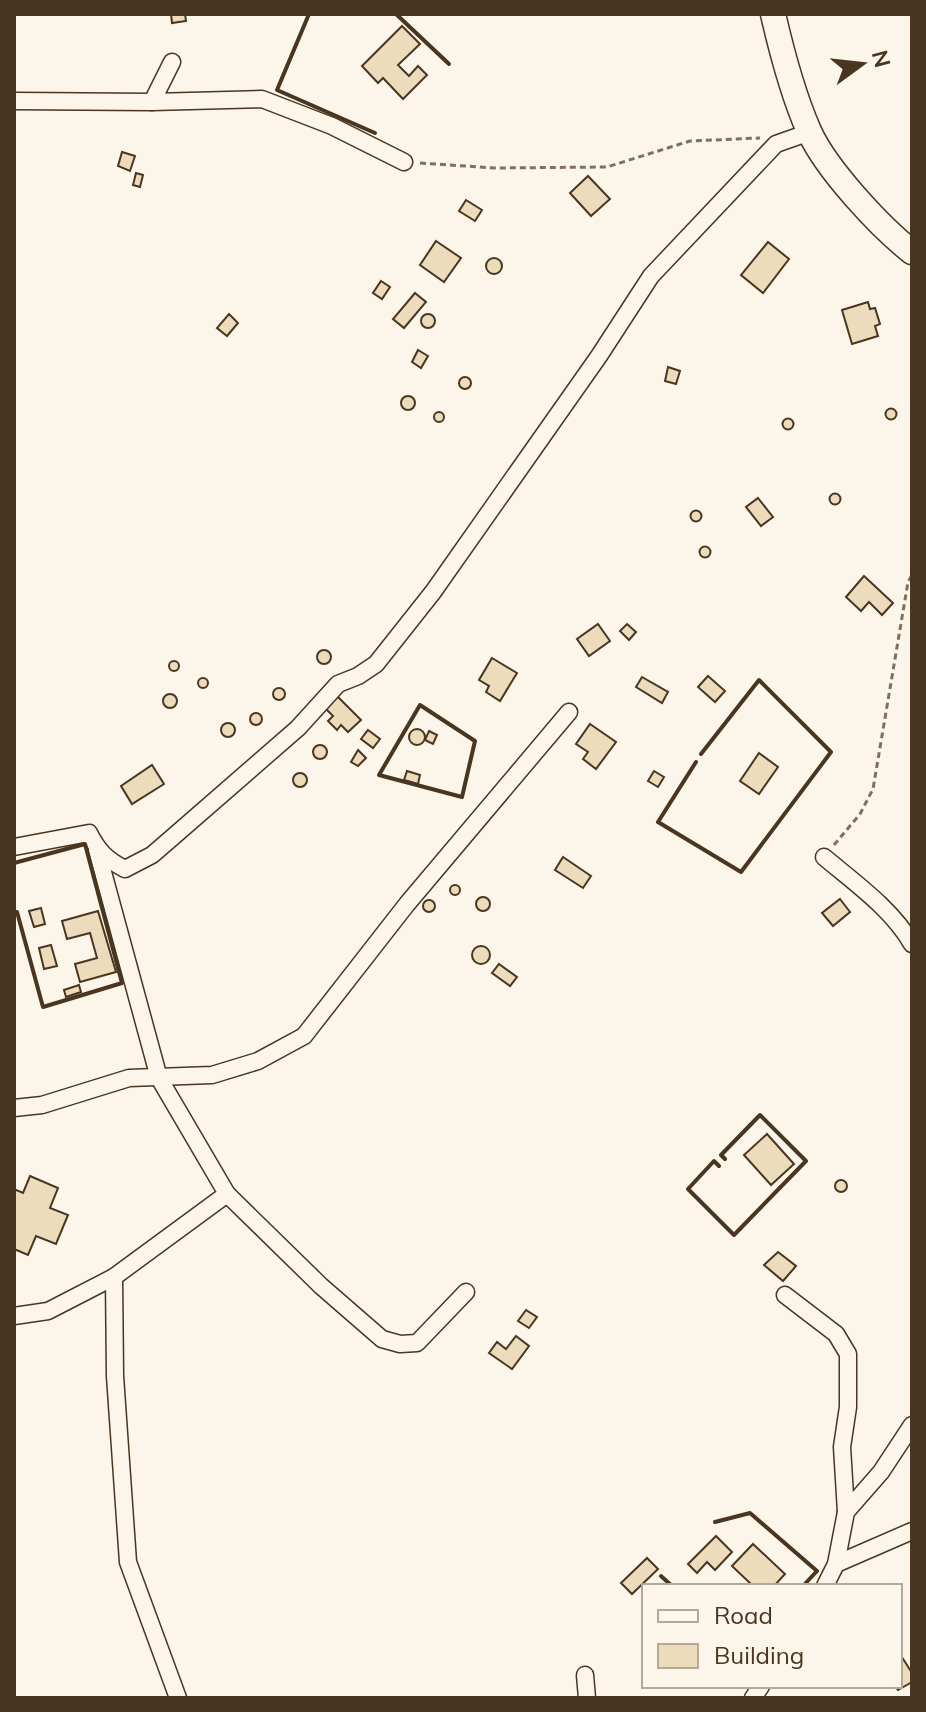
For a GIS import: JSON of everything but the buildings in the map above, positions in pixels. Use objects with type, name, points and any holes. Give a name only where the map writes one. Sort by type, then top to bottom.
[{"type":"main road","points":[[773,14],[779,42],[810,132],[828,161],[860,200],[896,240],[912,252]]},
{"type":"street","points":[[152,102],[172,62]]},
{"type":"street","points":[[14,101],[262,99],[334,120],[404,162]]},
{"type":"street","points":[[97,849],[125,869],[152,855],[298,728],[338,684],[376,664],[442,579],[599,356],[651,276],[776,144],[810,132]]},
{"type":"street","points":[[14,1108],[42,1105],[129,1078],[212,1075],[258,1061],[304,1036],[407,904],[569,712]]},
{"type":"street","points":[[14,847],[89,833],[97,849],[159,1078],[227,1194],[321,1286],[382,1339],[400,1344],[417,1343],[466,1292]]},
{"type":"street","points":[[824,857],[903,928],[912,944]]},
{"type":"street","points":[[14,1316],[48,1311],[114,1277],[227,1194]]},
{"type":"street","points":[[114,1277],[115,1376],[128,1562],[178,1698]]},
{"type":"street","points":[[785,1295],[836,1334],[848,1354],[848,1407],[842,1447],[846,1512],[836,1564],[826,1584]]},
{"type":"street","points":[[846,1512],[881,1472],[912,1425]]},
{"type":"street","points":[[836,1564],[912,1531]]},
{"type":"street","points":[[585,1675],[587,1698]]},
{"type":"path","points":[[404,162],[495,168],[607,167],[690,141],[761,138],[776,144]]},
{"type":"path","points":[[824,857],[860,814],[873,789],[908,582],[912,575]]},
{"type":"wall","points":[[309,14],[277,90],[375,133]]},
{"type":"wall","points":[[396,14],[449,64]]},
{"type":"wall","points":[[696,762],[658,822],[741,872],[831,752],[759,680],[701,754]]},
{"type":"wall","points":[[420,705],[475,741],[462,797],[379,775],[420,705]]},
{"type":"wall","points":[[14,863],[85,844],[122,983],[43,1007],[17,912]]},
{"type":"wall","points":[[719,1166],[714,1161],[688,1189],[734,1235],[806,1161],[760,1115],[721,1155],[725,1159]]},
{"type":"wall","points":[[715,1522],[750,1513],[817,1571],[805,1584]]},
{"type":"wall","points":[[661,1576],[670,1584]]}]
